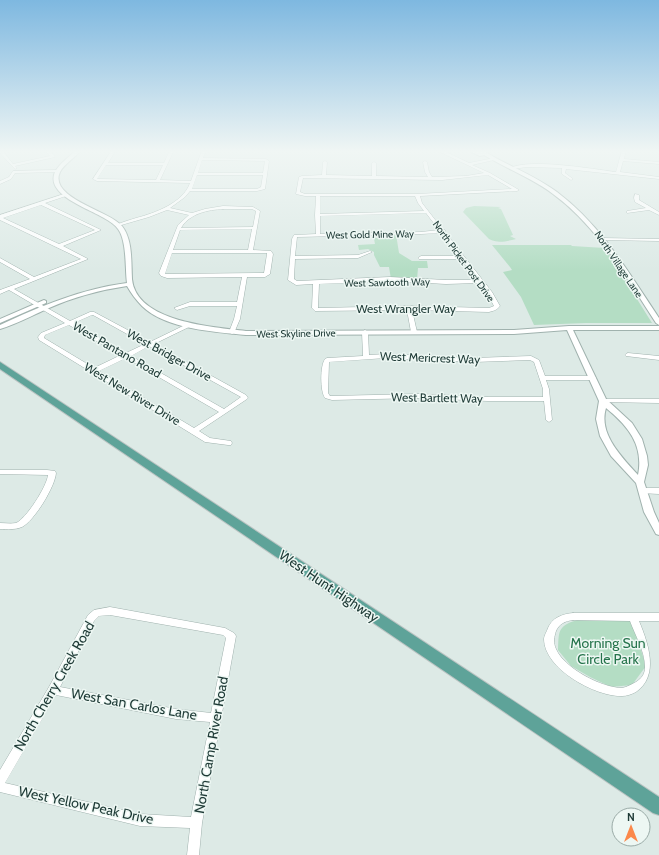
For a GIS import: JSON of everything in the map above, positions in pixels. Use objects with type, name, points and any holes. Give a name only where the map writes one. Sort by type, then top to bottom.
[{"type":"main road","name":"West Hunt Highway","points":[[0,365],[659,807]]},
{"type":"street","points":[[60,190],[64,195],[108,217],[118,225],[142,218],[166,208],[177,201],[189,190],[260,190]]},
{"type":"street","points":[[299,190],[298,194],[300,195],[417,195],[517,190]]},
{"type":"street","name":"North Village Lane","points":[[549,190],[565,201],[588,221],[604,239],[659,323]]},
{"type":"street","points":[[0,217],[64,195]]},
{"type":"street","points":[[318,195],[318,235]]},
{"type":"street","name":"North Picket Post Drive","points":[[417,195],[420,203],[481,281],[497,306],[495,308]]},
{"type":"street","points":[[637,195],[637,202],[659,214]]},
{"type":"street","points":[[41,203],[99,230],[59,246]]},
{"type":"street","points":[[166,208],[193,215]]},
{"type":"street","points":[[170,251],[269,252],[267,274],[245,276],[163,275],[162,273],[178,228],[184,221],[206,208],[257,209],[258,211],[250,251]]},
{"type":"street","points":[[629,212],[648,209]]},
{"type":"street","points":[[317,215],[427,212]]},
{"type":"street","points":[[0,217],[85,259],[0,292]]},
{"type":"street","name":"West Skyline Drive","points":[[118,225],[126,239],[130,281],[136,296],[145,306],[174,321],[189,325],[232,332],[520,332],[570,328],[659,328]]},
{"type":"street","points":[[178,228],[255,228]]},
{"type":"street","name":"West Gold Mine Way","points":[[294,258],[294,238],[296,236],[421,233],[443,231]]},
{"type":"street","points":[[604,239],[659,240]]},
{"type":"street","points":[[294,258],[358,256],[370,252]]},
{"type":"street","points":[[421,258],[463,257]]},
{"type":"street","name":"West Sawtooth Way","points":[[294,258],[292,282],[316,283],[390,280],[446,282],[481,281]]},
{"type":"street","points":[[0,260],[34,279]]},
{"type":"street","points":[[232,332],[237,320],[245,276]]},
{"type":"street","points":[[0,321],[83,292],[130,281]]},
{"type":"street","name":"West Wrangler Way","points":[[316,283],[315,308],[317,310],[409,308],[489,310],[495,308]]},
{"type":"street","name":"West Pantano Road","points":[[10,288],[40,307],[224,412]]},
{"type":"street","points":[[177,308],[190,304],[240,304]]},
{"type":"street","points":[[0,327],[40,307]]},
{"type":"street","points":[[409,308],[414,332]]},
{"type":"street","name":"West Bridger Drive","points":[[69,323],[92,313],[95,314],[244,396],[245,398],[224,412]]},
{"type":"street","name":"West New River Drive","points":[[69,323],[43,334],[41,339],[208,440],[228,443]]},
{"type":"street","points":[[94,371],[189,325]]},
{"type":"street","points":[[570,328],[603,401],[626,422],[639,442],[644,465],[642,486],[649,512],[659,532]]},
{"type":"street","points":[[364,332],[366,357]]},
{"type":"street","points":[[628,355],[659,358]]},
{"type":"street","name":"West Mericrest Way","points":[[327,397],[325,393],[325,363],[327,360],[366,357],[422,357],[474,360],[534,359],[537,361],[542,378]]},
{"type":"street","points":[[549,420],[546,389],[542,378],[593,378]]},
{"type":"street","name":"West Bartlett Way","points":[[327,397],[418,396],[488,399],[547,398]]},
{"type":"street","points":[[603,401],[659,401]]},
{"type":"street","points":[[603,401],[600,419],[608,447],[642,486],[659,491]]},
{"type":"street","points":[[194,431],[224,412]]},
{"type":"street","points":[[0,472],[52,473],[53,478],[45,494],[25,520],[17,526],[0,526]]},
{"type":"street","name":"North Camp River Road","points":[[98,613],[110,612],[225,632],[231,636],[196,823],[193,855]]},
{"type":"street","name":"North Cherry Creek Road","points":[[0,780],[53,690],[91,618],[98,613]]},
{"type":"street","points":[[633,617],[650,666],[649,675],[645,683],[631,689],[622,692],[594,686],[564,668],[550,649],[550,631],[555,624],[562,619],[572,617],[633,617],[659,617]]},
{"type":"street","name":"West San Carlos Lane","points":[[53,690],[176,714],[215,718]]},
{"type":"street","name":"West Yellow Peak Drive","points":[[0,787],[140,820],[196,823]]},
{"type":"green space","points":[[474,206],[501,207],[498,208],[501,209],[513,235],[510,236],[516,239],[499,242],[489,239],[463,212],[466,208]]},
{"type":"green space","points":[[373,234],[396,234],[399,253],[412,261],[427,261],[428,268],[418,268],[417,279],[391,279],[389,267],[380,267],[374,252],[368,249],[359,250],[358,245],[375,244]]},
{"type":"green space","points":[[492,245],[571,245],[605,248],[652,323],[534,325],[521,297],[503,272],[512,270]]},
{"type":"green space","name":"Morning Sun Circle Park","points":[[577,620],[632,621],[646,666],[632,685],[611,687],[571,666],[558,650],[559,634],[562,627]]}]
